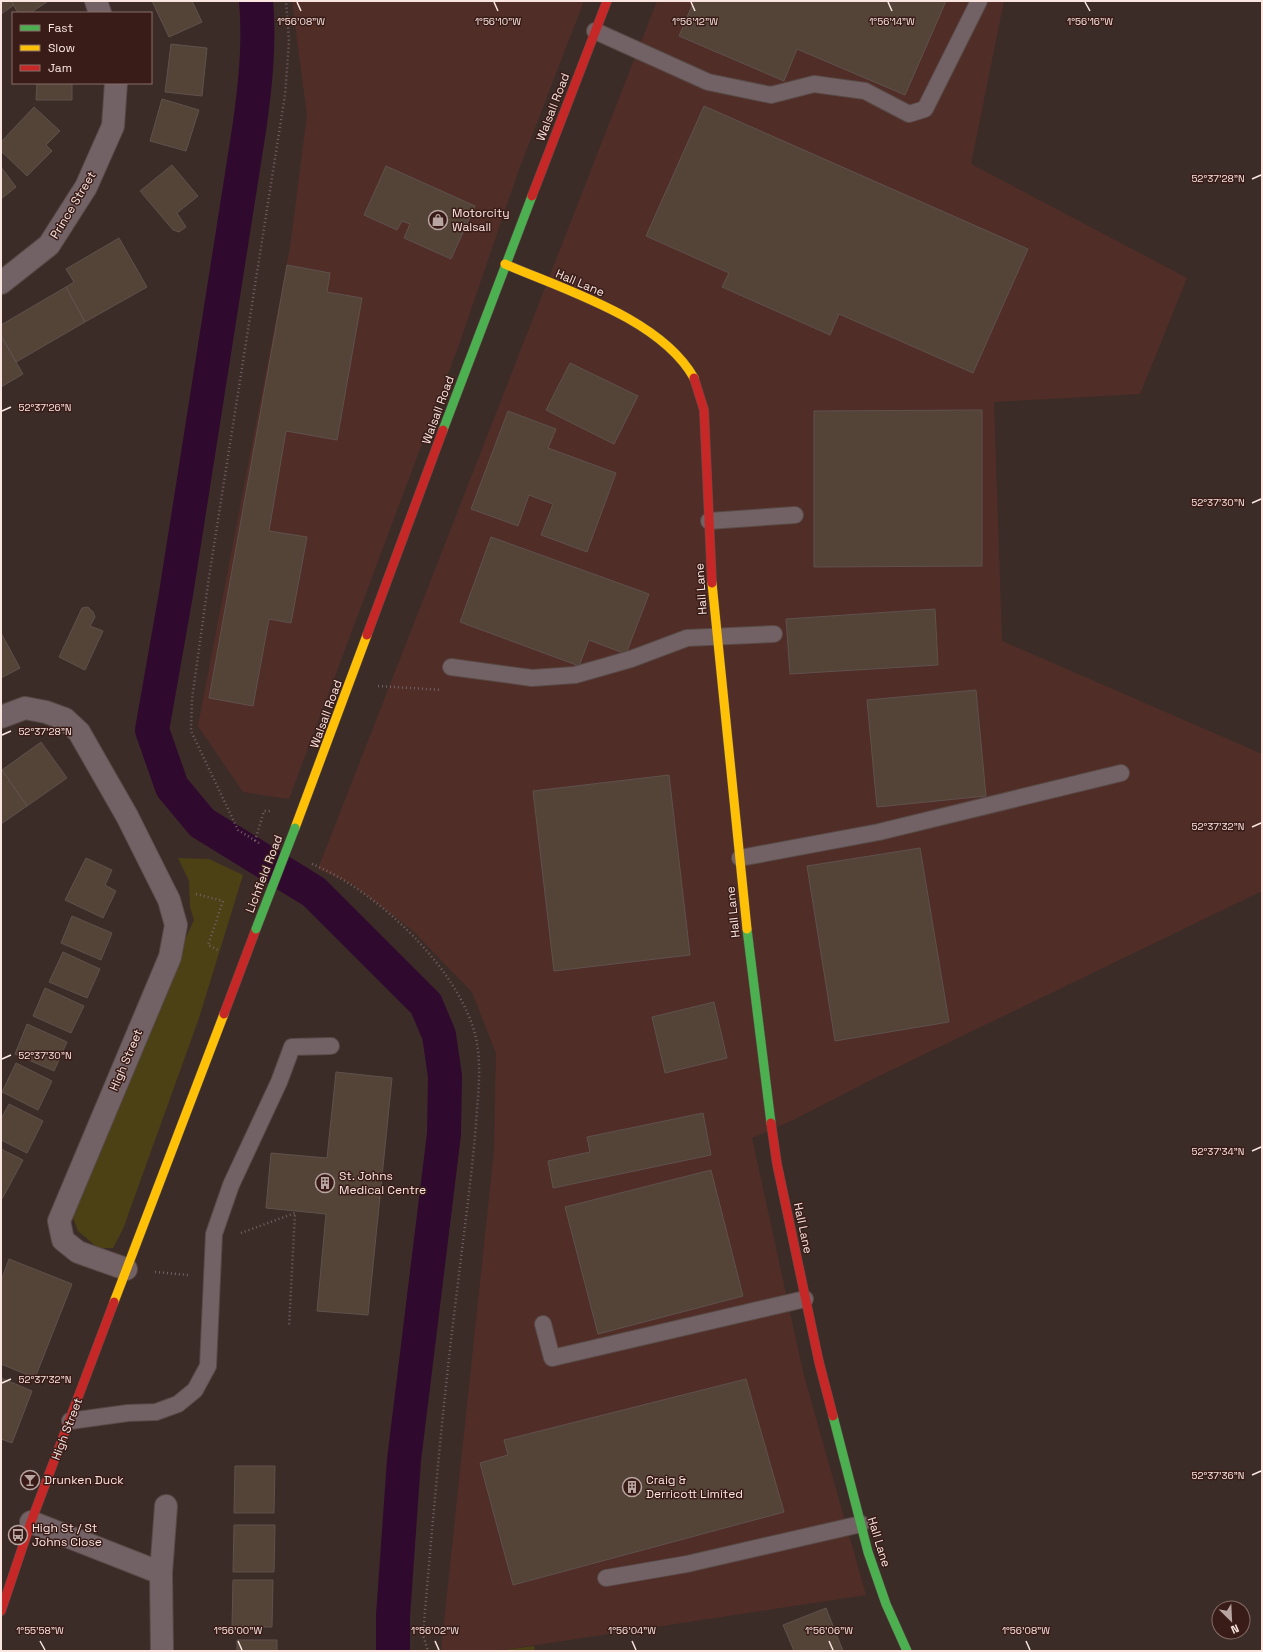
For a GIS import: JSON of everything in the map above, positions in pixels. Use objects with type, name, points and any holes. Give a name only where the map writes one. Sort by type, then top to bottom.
[{"type":"main road","name":"Walsall Road","points":[[295,828],[505,264],[606,1]]},
{"type":"main road","name":"Hall Lane","points":[[505,264],[617,312],[666,343],[694,377],[704,410],[709,521],[717,637],[753,984],[777,1164],[819,1362],[861,1524],[886,1604],[906,1651]]},
{"type":"main road","name":"Lichfield Road","points":[[256,929],[295,828]]},
{"type":"main road","name":"High Street","points":[[1,1611],[32,1522],[126,1269],[256,929]]},
{"type":"street","points":[[96,1],[100,12]]},
{"type":"street","name":"Prince Street","points":[[1,284],[49,245],[86,187],[113,126],[116,84]]},
{"type":"street","name":"High Street","points":[[1,717],[25,708],[46,712],[65,719],[79,732],[127,816],[169,900],[176,925],[170,957],[59,1221],[63,1240],[78,1252],[126,1269]]},
{"type":"street","points":[[162,1651],[161,1573],[166,1506]]},
{"type":"street","points":[[32,1522],[161,1573]]},
{"type":"lane","points":[[595,31],[708,82],[771,95],[814,84],[865,91],[909,114],[925,109],[979,1]]},
{"type":"lane","points":[[709,521],[794,515]]},
{"type":"lane","points":[[451,667],[532,678],[575,675],[631,659],[687,638],[774,634]]},
{"type":"lane","points":[[740,858],[879,832],[1121,773]]},
{"type":"lane","points":[[70,1421],[128,1413],[156,1412],[178,1404],[195,1390],[208,1366],[214,1234],[231,1185],[279,1082],[292,1046],[331,1046]]},
{"type":"lane","points":[[543,1324],[552,1358],[805,1299]]},
{"type":"lane","points":[[606,1578],[687,1564],[861,1524]]},
{"type":"path","points":[[262,844],[238,830],[191,731],[192,699],[210,577],[285,95],[289,41],[286,1]]},
{"type":"path","points":[[388,687],[410,688]]},
{"type":"path","points":[[255,841],[264,811]]},
{"type":"path","points":[[310,864],[350,883],[382,907],[441,967],[463,1000],[476,1038],[478,1050],[480,1069],[474,1153],[444,1393],[423,1635],[428,1651]]},
{"type":"path","points":[[161,884],[223,901],[208,945],[220,950]]},
{"type":"path","points":[[236,1234],[294,1213],[288,1327]]},
{"type":"path","points":[[126,1269],[212,1278]]},
{"type":"shaded area","points":[[292,1],[584,1],[518,172],[460,342],[289,799],[243,792],[198,726],[290,247],[307,115]]},
{"type":"shaded area","points":[[657,1],[1004,1],[971,164],[1187,278],[1140,394],[994,402],[1002,641],[1262,754],[1262,891],[873,1079],[791,1121],[752,1138],[804,1376],[866,1595],[497,1651],[441,1651],[494,1150],[496,1053],[472,992],[411,929],[352,884],[318,869]]},
{"type":"shaded area","points":[[178,858],[209,859],[243,875],[199,1018],[123,1229],[113,1248],[98,1248],[78,1231],[73,1218],[167,979],[194,920],[190,907],[189,881]]},
{"type":"shaded area","points":[[534,1646],[535,1651],[497,1651]]},
{"type":"building","points":[[1,1],[11,1],[14,5],[1,14]]},
{"type":"building","points":[[11,1],[47,2],[32,12],[17,12]]},
{"type":"building","points":[[152,1],[192,1],[202,22],[169,37]]},
{"type":"building","points":[[694,1],[946,1],[905,95],[797,49],[784,81],[679,36]]},
{"type":"building","points":[[171,44],[207,48],[202,96],[165,92]]},
{"type":"building","points":[[37,84],[72,84],[72,100],[36,100]]},
{"type":"building","points":[[162,99],[199,110],[186,151],[150,141]]},
{"type":"building","points":[[704,106],[1028,249],[973,373],[839,314],[830,335],[722,287],[729,273],[646,236]]},
{"type":"building","points":[[34,107],[60,131],[46,145],[52,151],[27,176],[1,151],[1,142]]},
{"type":"building","points":[[172,165],[198,196],[177,213],[186,227],[179,232],[173,230],[140,191]]},
{"type":"building","points":[[386,166],[475,206],[451,259],[404,238],[410,224],[402,221],[397,230],[364,215]]},
{"type":"building","points":[[1,167],[16,187],[1,199]]},
{"type":"building","points":[[119,238],[147,287],[85,322],[66,287],[74,282],[66,269]]},
{"type":"building","points":[[287,265],[330,273],[327,292],[362,298],[337,440],[286,431],[269,531],[307,537],[291,623],[269,619],[253,706],[209,698]]},
{"type":"building","points":[[66,287],[85,322],[16,362],[1,336],[1,325]]},
{"type":"building","points":[[2,337],[23,374],[1,387],[1,338]]},
{"type":"building","points":[[570,363],[638,396],[614,444],[546,410]]},
{"type":"building","points":[[982,410],[982,566],[814,567],[814,411]]},
{"type":"building","points":[[508,411],[556,429],[548,448],[616,473],[587,552],[541,535],[553,504],[529,495],[518,526],[471,509]]},
{"type":"building","points":[[491,537],[649,594],[626,654],[589,640],[579,666],[460,622]]},
{"type":"building","points":[[88,607],[93,612],[95,617],[90,626],[103,631],[85,670],[59,657],[82,608]]},
{"type":"building","points":[[935,609],[938,665],[790,674],[786,619]]},
{"type":"building","points":[[1,633],[20,668],[1,678]]},
{"type":"building","points":[[976,690],[986,796],[877,807],[867,700]]},
{"type":"building","points":[[41,742],[67,778],[27,806],[2,770]]},
{"type":"building","points":[[2,770],[27,806],[1,824],[1,771]]},
{"type":"building","points":[[669,775],[690,955],[554,971],[533,791]]},
{"type":"building","points":[[920,848],[949,1022],[835,1041],[807,866]]},
{"type":"building","points":[[86,858],[112,870],[105,885],[116,891],[103,918],[65,900]]},
{"type":"building","points":[[72,916],[112,933],[101,960],[61,943]]},
{"type":"building","points":[[63,952],[100,969],[87,998],[49,982]]},
{"type":"building","points":[[45,988],[84,1006],[71,1033],[33,1016]]},
{"type":"building","points":[[714,1002],[727,1058],[665,1073],[652,1017]]},
{"type":"building","points":[[27,1024],[67,1042],[54,1071],[15,1054]]},
{"type":"building","points":[[16,1063],[52,1081],[38,1110],[2,1092]]},
{"type":"building","name":"St. Johns Medical Centre","points":[[336,1072],[392,1078],[368,1315],[317,1311],[326,1214],[266,1208],[271,1153],[327,1158]]},
{"type":"building","points":[[9,1104],[43,1121],[27,1153],[1,1140],[1,1119]]},
{"type":"building","points":[[703,1113],[711,1155],[553,1188],[548,1161],[590,1152],[587,1137]]},
{"type":"building","points":[[1,1149],[23,1160],[2,1199],[1,1198]]},
{"type":"building","points":[[711,1170],[743,1296],[598,1334],[565,1207]]},
{"type":"building","points":[[9,1259],[72,1284],[35,1378],[1,1364],[1,1281]]},
{"type":"building","points":[[1,1378],[32,1391],[12,1443],[1,1439]]},
{"type":"building","name":"Craig & Derricott Limited","points":[[746,1379],[784,1512],[513,1585],[480,1463],[508,1455],[504,1440]]},
{"type":"building","points":[[235,1466],[275,1466],[274,1513],[234,1513]]},
{"type":"building","points":[[234,1525],[275,1525],[274,1572],[233,1572]]},
{"type":"building","points":[[233,1580],[273,1580],[272,1627],[232,1627]]},
{"type":"building","points":[[826,1608],[843,1651],[794,1651],[783,1625]]},
{"type":"building","points":[[237,1640],[277,1640],[277,1651],[237,1651]]},
{"type":"waterway","points":[[256,1],[256,66],[249,130],[176,594],[152,730],[172,787],[202,823],[314,892],[426,1004],[439,1035],[445,1076],[444,1134],[404,1460],[393,1616],[393,1651]]},
{"type":"traffic: fast","points":[[443,430],[532,196]]},
{"type":"traffic: fast","points":[[256,929],[295,828]]},
{"type":"traffic: fast","points":[[747,929],[771,1123]]},
{"type":"traffic: fast","points":[[833,1416],[868,1552],[886,1604],[907,1651]]},
{"type":"traffic: slow","points":[[505,264],[582,296],[636,323],[659,339],[679,357],[694,378]]},
{"type":"traffic: slow","points":[[712,583],[747,929]]},
{"type":"traffic: slow","points":[[295,828],[367,635]]},
{"type":"traffic: slow","points":[[114,1302],[224,1014]]},
{"type":"traffic: jam","points":[[532,196],[607,1]]},
{"type":"traffic: jam","points":[[694,378],[704,410],[712,583]]},
{"type":"traffic: jam","points":[[367,635],[443,430]]},
{"type":"traffic: jam","points":[[224,1014],[256,929]]},
{"type":"traffic: jam","points":[[771,1123],[777,1164],[819,1362],[833,1416]]},
{"type":"traffic: jam","points":[[1,1611],[31,1522],[114,1302]]},
{"type":"place","name":"Motorcity Walsall","points":[[438,220]]},
{"type":"place","name":"St. Johns Medical Centre","points":[[325,1183]]},
{"type":"place","name":"Drunken Duck","points":[[30,1480]]},
{"type":"place","name":"Craig & Derricott Limited","points":[[632,1487]]},
{"type":"place","name":"High St / St Johns Close","points":[[18,1535]]}]
